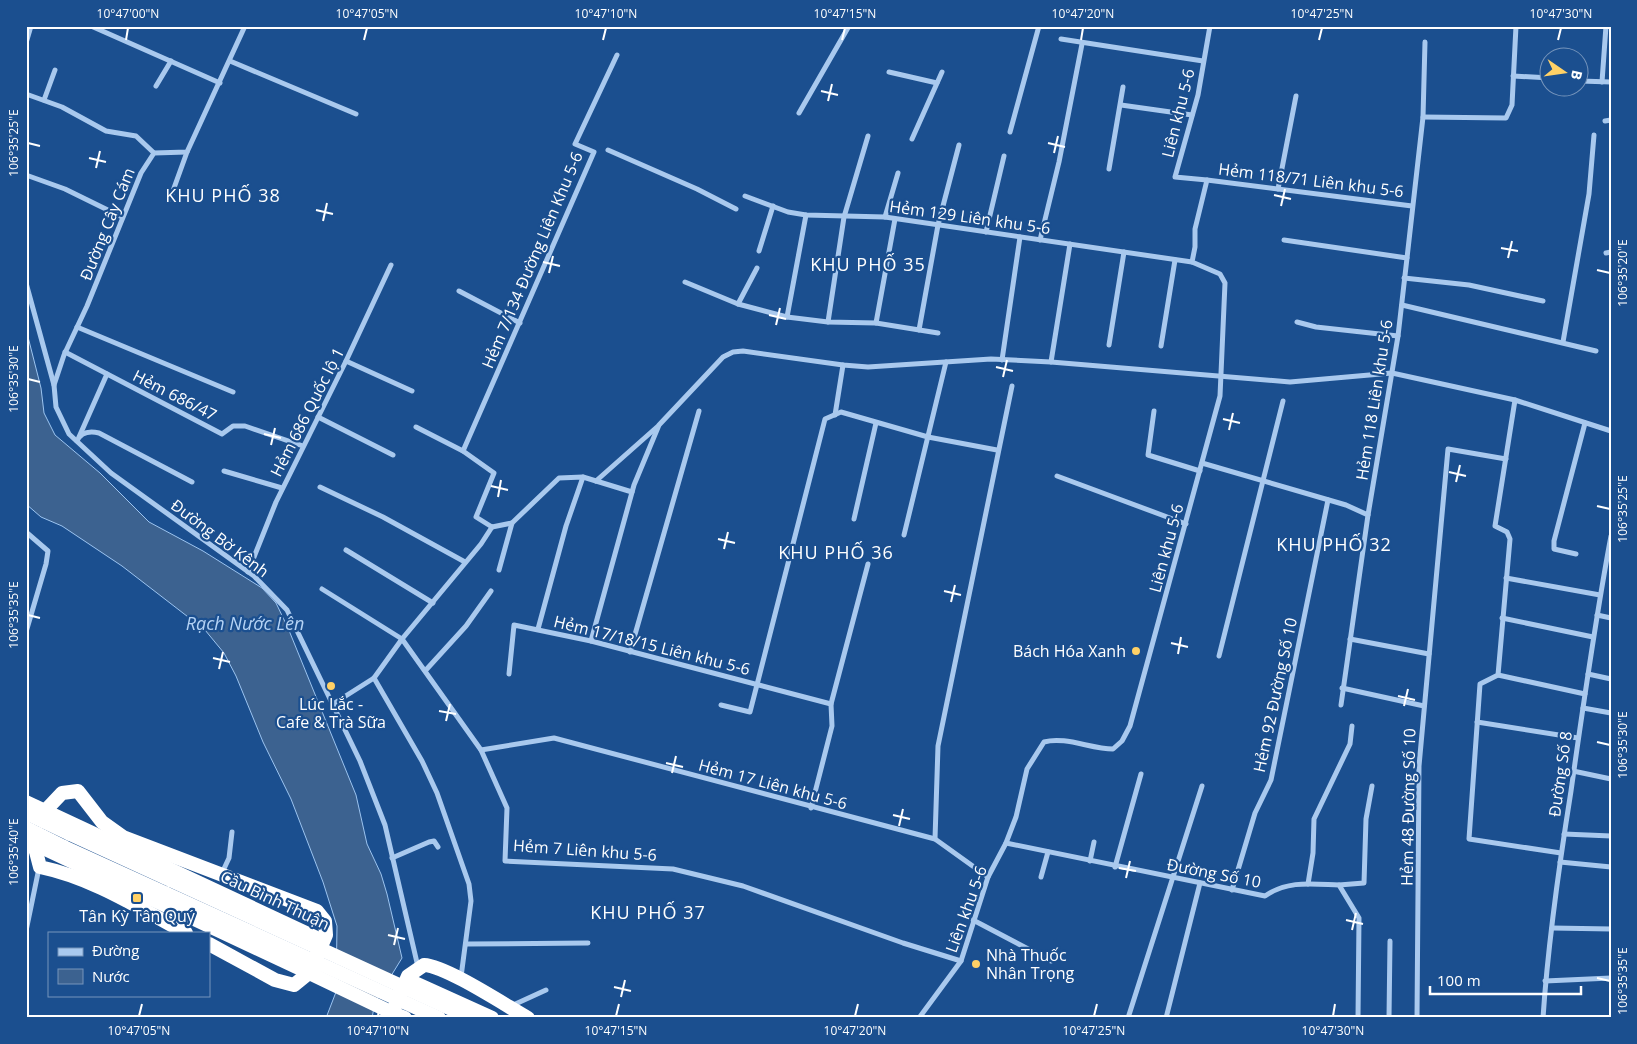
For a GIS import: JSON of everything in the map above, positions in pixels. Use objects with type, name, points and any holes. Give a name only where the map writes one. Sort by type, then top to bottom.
[{"type":"highway","points":[[45,811],[62,793],[78,791],[102,822],[124,837],[268,893],[310,906],[323,917],[326,935],[310,972],[294,985],[275,980],[210,945]]},
{"type":"highway","name":"Cầu Bình Thuận","points":[[26,802],[492,1018]]},
{"type":"highway","points":[[26,813],[67,841],[440,1018]]},
{"type":"highway","points":[[31,836],[67,841]]},
{"type":"highway","points":[[31,836],[40,867],[60,871],[98,886],[184,932]]},
{"type":"highway","points":[[31,836],[89,869],[405,1018]]},
{"type":"highway","name":"Cầu Bình Thuận","points":[[67,841],[471,1018]]},
{"type":"highway","points":[[390,1018],[408,976],[418,967],[429,965],[528,1018]]},
{"type":"street","points":[[26,43],[31,26]]},
{"type":"street","points":[[91,26],[105,29],[220,83]]},
{"type":"street","points":[[170,199],[187,152],[245,26]]},
{"type":"street","points":[[798,113],[848,26]]},
{"type":"street","points":[[1010,132],[1039,26]]},
{"type":"street","name":"Liên khu 5-6","points":[[1207,180],[1175,177],[1201,82],[1210,26]]},
{"type":"street","points":[[1424,117],[1506,118],[1512,104],[1516,26]]},
{"type":"street","points":[[1602,82],[1606,26]]},
{"type":"street","points":[[1062,39],[1082,44],[1203,61]]},
{"type":"street","name":"Hẻm 118 Liên khu 5-6","points":[[1341,705],[1368,515],[1402,305],[1412,206],[1424,117],[1425,42]]},
{"type":"street","points":[[1040,240],[1059,162],[1082,44]]},
{"type":"street","name":"Hẻm 7/134 Đường Liên Khu 5-6","points":[[463,450],[594,152],[575,144],[617,55]]},
{"type":"street","points":[[156,86],[171,61]]},
{"type":"street","points":[[230,61],[356,114]]},
{"type":"street","points":[[44,100],[55,70]]},
{"type":"street","points":[[889,72],[937,83]]},
{"type":"street","points":[[912,139],[942,72]]},
{"type":"street","points":[[1513,76],[1540,77]]},
{"type":"street","points":[[1590,81],[1611,82]]},
{"type":"street","points":[[1109,169],[1122,105],[1123,87]]},
{"type":"street","points":[[26,94],[44,100],[106,130],[136,136],[154,153],[187,152]]},
{"type":"street","points":[[1278,189],[1296,96]]},
{"type":"street","points":[[1122,105],[1192,115]]},
{"type":"street","points":[[1564,342],[1589,194],[1594,135]]},
{"type":"street","points":[[828,322],[844,217],[868,136]]},
{"type":"street","points":[[920,330],[938,225],[959,145]]},
{"type":"street","points":[[608,150],[698,189],[736,209]]},
{"type":"street","name":"Đường Cây Cám","points":[[55,383],[65,352],[78,327],[122,217],[141,173],[154,153]]},
{"type":"street","points":[[986,232],[1004,156]]},
{"type":"street","points":[[885,217],[898,173]]},
{"type":"street","points":[[26,175],[65,190],[122,217]]},
{"type":"street","points":[[1192,262],[1196,246],[1195,229],[1207,180]]},
{"type":"street","name":"Hẻm 118/71 Liên khu 5-6","points":[[1207,180],[1412,206]]},
{"type":"street","name":"Hẻm 129 Liên khu 5-6","points":[[745,196],[806,215],[885,217],[1192,262]]},
{"type":"street","points":[[759,251],[773,206]]},
{"type":"street","points":[[788,317],[806,215]]},
{"type":"street","points":[[876,323],[895,219]]},
{"type":"street","points":[[1002,360],[1020,237]]},
{"type":"street","points":[[1284,240],[1407,258]]},
{"type":"street","points":[[1051,362],[1070,244]]},
{"type":"street","points":[[1109,345],[1124,252]]},
{"type":"street","points":[[1160,346],[1175,260]]},
{"type":"street","name":"Liên khu 5-6","points":[[919,1018],[961,961],[988,877],[1006,843],[1016,817],[1028,769],[1044,742],[1052,740],[1097,749],[1113,749],[1122,741],[1130,726],[1220,396],[1225,283],[1220,274],[1192,262]]},
{"type":"street","name":"Hẻm 686 Quốc lộ 1","points":[[248,572],[282,488],[346,361],[391,264]]},
{"type":"street","points":[[738,304],[757,268]]},
{"type":"street","points":[[1404,278],[1469,285],[1543,301]]},
{"type":"street","points":[[685,282],[738,304],[788,317],[828,322],[876,323],[938,333]]},
{"type":"street","name":"Đường Bờ Kênh","points":[[26,283],[55,383],[56,407],[69,434],[78,439],[111,473],[254,576],[287,610],[360,760],[385,825],[418,967]]},
{"type":"street","points":[[459,291],[520,323]]},
{"type":"street","points":[[1402,305],[1596,351]]},
{"type":"street","points":[[1297,322],[1316,327],[1398,336]]},
{"type":"street","points":[[78,327],[233,392]]},
{"type":"street","points":[[596,481],[659,425],[723,357],[732,352],[743,351],[844,366],[868,367],[1002,360],[1051,362],[1304,382],[1392,373],[1515,400],[1611,431]]},
{"type":"street","name":"Hẻm 686/47","points":[[65,352],[222,434],[233,426],[244,426],[303,446]]},
{"type":"street","points":[[346,361],[412,391]]},
{"type":"street","points":[[904,535],[946,362]]},
{"type":"street","points":[[834,414],[844,366]]},
{"type":"street","points":[[78,439],[107,374]]},
{"type":"street","points":[[935,839],[938,746],[997,450],[1012,386]]},
{"type":"street","points":[[1498,675],[1510,539],[1507,532],[1495,526],[1515,400]]},
{"type":"street","points":[[1219,656],[1283,401]]},
{"type":"street","points":[[630,652],[699,411]]},
{"type":"street","points":[[1154,411],[1148,455],[1200,471]]},
{"type":"street","points":[[721,705],[750,712],[759,684],[824,419],[841,412],[928,437],[997,450]]},
{"type":"street","points":[[318,417],[392,455]]},
{"type":"street","points":[[854,519],[876,423]]},
{"type":"street","points":[[1576,554],[1554,549],[1554,541],[1585,423]]},
{"type":"street","points":[[591,641],[632,492],[659,425]]},
{"type":"street","points":[[416,427],[463,450],[494,473],[476,517],[492,527],[512,523]]},
{"type":"street","points":[[78,439],[89,431],[99,433],[192,482]]},
{"type":"street","name":"Hẻm 48 Đường Số 10","points":[[1417,1018],[1419,766],[1448,449],[1506,459]]},
{"type":"street","points":[[1202,464],[1328,500],[1368,515]]},
{"type":"street","points":[[224,471],[282,488]]},
{"type":"street","points":[[1057,476],[1186,524]]},
{"type":"street","points":[[499,570],[512,523],[559,478],[583,478],[632,492]]},
{"type":"street","points":[[538,629],[566,526],[583,478]]},
{"type":"street","points":[[320,487],[383,517],[465,562]]},
{"type":"street","name":"Hẻm 92 Đường Số 10","points":[[1232,890],[1255,813],[1271,780],[1328,500]]},
{"type":"street","points":[[333,704],[374,678],[402,639],[481,544],[492,527]]},
{"type":"street","points":[[26,532],[29,539],[48,551],[26,632]]},
{"type":"street","name":"Đường Số 8","points":[[1543,1018],[1545,981],[1561,853],[1584,694],[1611,536]]},
{"type":"street","points":[[346,550],[433,603]]},
{"type":"street","points":[[811,808],[832,726],[831,704],[868,564]]},
{"type":"street","points":[[1506,578],[1600,595]]},
{"type":"street","name":"Hẻm 7 Liên khu 5-6","points":[[322,589],[402,639],[481,750],[508,808],[505,861],[673,869],[743,886],[896,941],[961,961]]},
{"type":"street","points":[[424,671],[466,626],[491,591]]},
{"type":"street","points":[[1597,616],[1611,618]]},
{"type":"street","points":[[1502,618],[1593,637]]},
{"type":"street","name":"Hẻm 17/18/15 Liên khu 5-6","points":[[509,674],[514,625],[591,641],[831,704]]},
{"type":"street","points":[[1350,638],[1429,654]]},
{"type":"street","points":[[1588,674],[1611,679]]},
{"type":"street","points":[[1561,853],[1469,839],[1480,684],[1498,675],[1584,694]]},
{"type":"street","points":[[374,678],[422,761],[436,793],[469,884],[471,901],[467,944],[460,980]]},
{"type":"street","points":[[1342,688],[1424,706]]},
{"type":"street","points":[[1583,708],[1611,713]]},
{"type":"street","points":[[1477,722],[1578,738]]},
{"type":"street","points":[[1308,884],[1313,853],[1314,819],[1350,744],[1352,726]]},
{"type":"street","name":"Hẻm 17 Liên khu 5-6","points":[[481,750],[554,738],[811,808],[935,839],[988,877]]},
{"type":"street","points":[[1573,771],[1611,778]]},
{"type":"street","points":[[1115,867],[1141,774]]},
{"type":"street","points":[[1128,1018],[1202,786]]},
{"type":"street","name":"Đường Số 10","points":[[1006,843],[1115,867],[1265,896],[1280,886],[1364,883],[1366,819],[1372,786]]},
{"type":"street","points":[[221,874],[229,858],[232,832]]},
{"type":"street","points":[[1564,834],[1611,836]]},
{"type":"street","points":[[392,858],[429,842],[434,841],[438,847]]},
{"type":"street","points":[[1090,861],[1094,842]]},
{"type":"street","points":[[1041,878],[1048,852]]},
{"type":"street","points":[[1560,862],[1611,867]]},
{"type":"street","points":[[26,931],[40,867]]},
{"type":"street","points":[[1166,1018],[1200,883]]},
{"type":"street","points":[[1339,885],[1359,918],[1358,1018]]},
{"type":"street","points":[[973,920],[1051,961]]},
{"type":"street","points":[[1552,928],[1611,928]]},
{"type":"street","points":[[1389,1018],[1390,941]]},
{"type":"street","points":[[467,944],[588,943]]},
{"type":"street","points":[[1545,981],[1611,978]]},
{"type":"street","points":[[509,1007],[546,990]]},
{"type":"water","name":"Rạch Nước Lên","points":[[26,329],[41,388],[44,413],[55,435],[100,473],[149,522],[203,551],[262,588],[276,603],[356,795],[367,844],[381,874],[387,894],[402,958],[375,1002],[372,1018],[326,1018],[336,992],[337,926],[323,882],[291,799],[263,742],[236,676],[224,653],[205,630],[122,566],[62,526],[41,517],[26,504]]},
{"type":"place","name":"Bách Hóa Xanh","points":[[1136,651]]},
{"type":"place","name":"Lúc Lắc - Cafe & Trà Sữa","points":[[331,686]]},
{"type":"place","name":"Tân Kỳ Tân Quý","points":[[137,898]]},
{"type":"place","name":"Nhà Thuốc Nhân Trọng","points":[[976,964]]},
{"type":"district","name":"KHU PHỐ 38","points":[[223,195]]},
{"type":"district","name":"KHU PHỐ 35","points":[[868,264]]},
{"type":"district","name":"KHU PHỐ 32","points":[[1334,544]]},
{"type":"district","name":"KHU PHỐ 36","points":[[836,552]]},
{"type":"district","name":"KHU PHỐ 37","points":[[648,912]]}]
